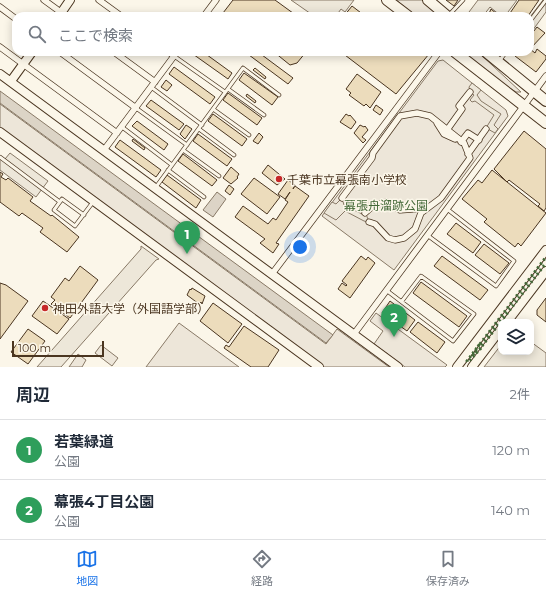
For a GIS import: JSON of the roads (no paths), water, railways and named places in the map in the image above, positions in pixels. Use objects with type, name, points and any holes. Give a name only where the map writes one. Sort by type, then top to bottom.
[{"type":"highway","points":[[387,0],[403,12]]},
{"type":"highway","points":[[428,0],[442,12]]},
{"type":"highway","points":[[460,56],[546,123]]},
{"type":"highway","points":[[490,56],[546,101]]},
{"type":"street","points":[[44,0],[58,12]]},
{"type":"street","points":[[64,12],[70,0]]},
{"type":"street","points":[[99,0],[116,12]]},
{"type":"street","points":[[207,12],[216,0]]},
{"type":"street","points":[[0,8],[12,16]]},
{"type":"street","points":[[0,47],[12,56]]},
{"type":"street","points":[[12,56],[117,133]]},
{"type":"street","points":[[11,81],[29,56]]},
{"type":"street","points":[[65,56],[136,108]]},
{"type":"street","points":[[119,56],[153,84]]},
{"type":"street","points":[[104,150],[136,108],[172,56]]},
{"type":"street","points":[[272,274],[436,56]]},
{"type":"street","points":[[0,74],[156,187],[398,367]]},
{"type":"street","points":[[354,334],[546,76]]},
{"type":"street","points":[[447,130],[462,109],[459,106],[470,92]]},
{"type":"street","points":[[342,198],[400,116],[417,113],[430,116],[459,140],[471,158]]},
{"type":"street","points":[[436,121],[444,134],[459,140]]},
{"type":"street","points":[[369,222],[374,224],[386,237],[392,240],[401,239],[414,230],[420,215],[441,198],[471,158],[486,129]]},
{"type":"street","points":[[0,132],[319,367]]},
{"type":"street","points":[[459,140],[468,133],[479,140]]},
{"type":"street","points":[[365,213],[374,206],[388,202],[400,210],[430,207]]},
{"type":"street","points":[[416,209],[420,215]]},
{"type":"street","points":[[414,230],[420,234]]},
{"type":"street","points":[[456,367],[546,250]]},
{"type":"street","points":[[508,319],[546,271]]},
{"type":"street","points":[[472,367],[498,333]]},
{"type":"lane","points":[[451,12],[463,0]]},
{"type":"lane","points":[[534,16],[546,0]]},
{"type":"lane","points":[[178,56],[225,92]]},
{"type":"lane","points":[[498,63],[503,56]]},
{"type":"lane","points":[[156,187],[243,68],[279,95]]},
{"type":"lane","points":[[153,84],[202,125]]},
{"type":"lane","points":[[228,89],[264,115]]},
{"type":"lane","points":[[136,108],[187,145]]},
{"type":"lane","points":[[213,109],[249,136]]},
{"type":"lane","points":[[122,127],[172,165]]},
{"type":"lane","points":[[199,129],[234,155]]},
{"type":"lane","points":[[183,150],[219,176]]},
{"type":"lane","points":[[0,157],[60,202]]},
{"type":"lane","points":[[168,170],[204,197]]},
{"type":"lane","points":[[84,215],[62,199],[54,210],[75,226],[84,215],[94,201]]},
{"type":"lane","points":[[427,235],[496,286],[514,261],[447,209]]},
{"type":"lane","points":[[386,290],[453,341],[474,314],[421,276],[402,301]]},
{"type":"place","name":"千葉市立幕張南小学校","points":[[279,179]]},
{"type":"place","name":"若葉緑道","points":[[187,254]]},
{"type":"place","name":"神田外語大学（外国語学部）","points":[[45,308]]},
{"type":"place","name":"幕張4丁目公園","points":[[394,337]]},
{"type":"park label","name":"幕張舟溜跡公園","points":[[386,205]]}]
